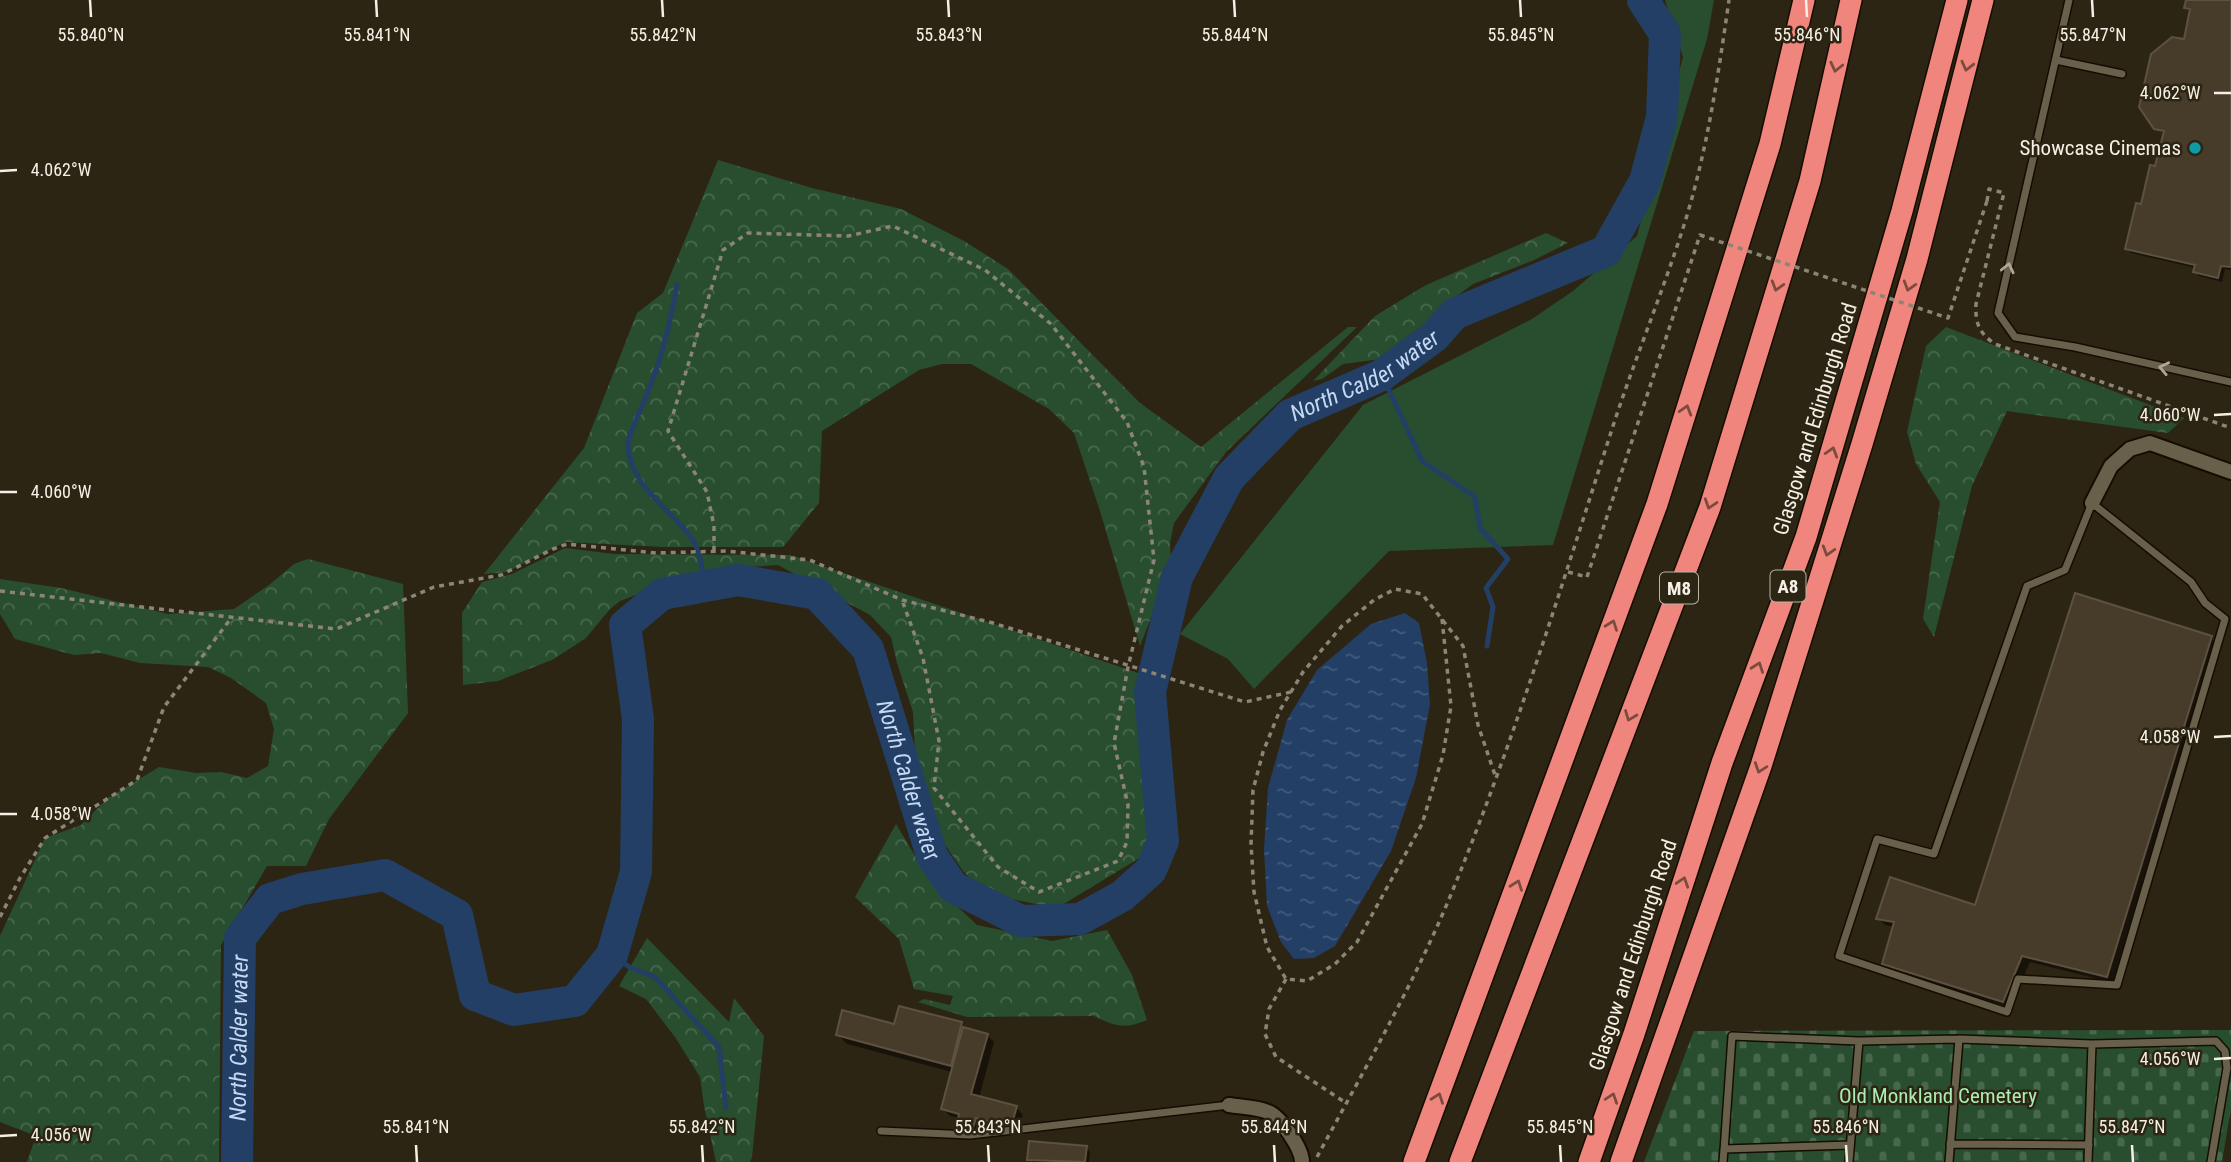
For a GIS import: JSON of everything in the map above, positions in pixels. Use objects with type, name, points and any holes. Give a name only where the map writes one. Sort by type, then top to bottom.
[{"type":"highway","name":"M8","points":[[1414,1162],[1657,504],[1770,144],[1804,0]]},
{"type":"highway","name":"M8","points":[[1460,1162],[1710,507],[1810,181],[1851,0]]},
{"type":"highway","name":"Glasgow and Edinburgh Road","points":[[1589,1162],[1634,1034],[1722,763],[1806,537],[1902,211],[1957,0]]},
{"type":"highway","name":"A8","points":[[1621,1162],[1756,780],[1801,637],[1917,259],[1983,0]]},
{"type":"street","points":[[2092,503],[2111,466],[2130,449],[2150,443],[2231,471]]},
{"type":"street","points":[[1229,1105],[1270,1112],[1302,1153],[1302,1162]]},
{"type":"lane","points":[[2069,0],[1998,313],[2015,337],[2075,347],[2231,382]]},
{"type":"lane","points":[[2056,60],[2122,74]]},
{"type":"lane","points":[[2092,503],[2191,582],[2205,603],[2225,619],[2117,985],[2018,979],[2007,1012],[1839,956],[1877,839],[1934,854],[2027,586],[2065,570],[2092,503]]},
{"type":"lane","points":[[1723,1162],[1732,1036],[1859,1041],[1959,1039],[2092,1044],[2216,1041],[2225,1051],[2227,1068],[2211,1162]]},
{"type":"lane","points":[[1949,1162],[1959,1039]]},
{"type":"lane","points":[[1849,1162],[1859,1041]]},
{"type":"lane","points":[[2088,1162],[2092,1044]]},
{"type":"lane","points":[[881,1131],[970,1135],[1229,1105]]},
{"type":"lane","points":[[1724,1151],[1850,1144]]},
{"type":"lane","points":[[1950,1144],[2089,1145]]},
{"type":"path","points":[[1314,1162],[1404,997],[1451,894],[1496,777],[1567,572],[1612,427],[1684,223],[1712,111],[1729,0]]},
{"type":"path","points":[[1567,572],[1587,577],[1700,235],[1948,318],[1987,201]]},
{"type":"path","points":[[714,551],[714,526],[706,492],[668,431],[723,250],[748,233],[848,236],[893,226],[985,270],[1051,324],[1127,422],[1144,467],[1154,560],[1128,667],[1114,743],[1128,804],[1127,842],[1118,861],[1038,892],[998,867],[934,788],[939,741],[923,658],[902,600]]},
{"type":"path","points":[[0,591],[336,629],[434,587],[501,575],[566,544],[656,553],[714,551],[810,560],[902,600],[993,623],[1245,702],[1291,692]]},
{"type":"path","points":[[1286,979],[1267,947],[1254,892],[1251,844],[1253,790],[1267,741],[1280,710],[1303,672],[1342,626],[1374,600],[1395,589],[1422,594],[1463,646],[1478,725],[1496,777]]},
{"type":"path","points":[[0,917],[45,838],[137,780],[164,707],[232,617]]},
{"type":"path","points":[[1286,979],[1307,981],[1335,964],[1357,942],[1422,824],[1443,755],[1451,706],[1442,619]]},
{"type":"path","points":[[1286,979],[1269,1009],[1265,1034],[1276,1057],[1346,1103]]},
{"type":"green space","points":[[1665,0],[1714,0],[1707,39],[1553,545],[1389,551],[1254,689],[1228,659],[1180,634],[1363,405],[1532,319],[1573,291],[1637,236],[1683,57]]},
{"type":"green space","points":[[718,160],[812,188],[901,209],[964,241],[1008,269],[1140,403],[1201,447],[1348,327],[1357,327],[1226,452],[1174,523],[1170,543],[1171,566],[1140,646],[1074,433],[1049,409],[971,364],[942,364],[919,370],[822,431],[819,503],[783,547],[663,547],[565,542],[507,572],[484,574],[584,448],[637,313],[663,293]]},
{"type":"green space","points":[[1546,233],[1568,243],[1532,261],[1473,284],[1441,308],[1415,340],[1381,359],[1343,364],[1322,379],[1313,381],[1375,316],[1426,285]]},
{"type":"green space","points":[[1946,327],[2184,418],[2168,433],[2007,411],[1972,486],[1934,637],[1923,619],[1940,502],[1916,464],[1907,432],[1926,346]]},
{"type":"green space","points":[[565,548],[614,554],[790,555],[1138,673],[1152,839],[1138,859],[1057,908],[986,894],[963,871],[937,833],[924,803],[915,751],[913,712],[891,637],[870,615],[778,565],[735,568],[662,585],[620,601],[586,638],[552,660],[498,681],[463,685],[462,613],[482,582],[512,574]]},
{"type":"green space","points":[[308,559],[403,584],[408,713],[329,819],[306,866],[267,866],[221,945],[219,1162],[27,1162],[36,1136],[0,1122],[0,936],[45,838],[81,825],[108,798],[159,767],[196,773],[221,772],[247,778],[268,766],[274,729],[266,703],[231,678],[208,667],[140,663],[101,653],[74,655],[15,639],[0,614],[0,579],[61,588],[168,614],[234,609],[294,564]]},
{"type":"green space","points":[[896,824],[930,881],[977,925],[1052,941],[1107,930],[1132,975],[1147,1020],[1125,1026],[1094,1016],[967,1017],[918,1002],[924,999],[950,1005],[953,996],[914,989],[899,939],[855,897]]},
{"type":"green space","points":[[647,938],[729,1022],[734,998],[764,1036],[750,1162],[716,1162],[700,1077],[675,1037],[646,999],[619,986]]},
{"type":"green space","name":"Old Monkland Cemetery","points":[[2231,1030],[2231,1108],[2222,1162],[1644,1162],[1694,1031]]},
{"type":"water","points":[[1405,613],[1419,623],[1427,663],[1430,704],[1416,778],[1391,851],[1335,946],[1314,958],[1294,959],[1281,942],[1267,906],[1264,849],[1268,788],[1287,720],[1317,670],[1371,624]]},
{"type":"building","name":"Showcase Cinemas","points":[[2186,0],[2231,0],[2231,267],[2221,266],[2218,278],[2193,272],[2195,265],[2125,249],[2136,203],[2141,204],[2150,165],[2155,166],[2164,131],[2154,129],[2139,107],[2151,54],[2172,37],[2184,39],[2190,9],[2184,8]]},
{"type":"building","points":[[2075,593],[2212,636],[2107,977],[2022,956],[2003,1002],[1882,964],[1894,922],[1876,919],[1890,877],[1975,905]]},
{"type":"building","points":[[899,1006],[962,1022],[951,1066],[836,1035],[842,1010],[894,1024]]},
{"type":"building","points":[[963,1027],[988,1034],[971,1094],[1017,1106],[1011,1127],[976,1118],[973,1128],[957,1123],[959,1114],[941,1109]]},
{"type":"building","points":[[1029,1141],[1087,1146],[1085,1162],[1027,1160]]},
{"type":"waterway","name":"North Calder water","points":[[237,1162],[240,938],[270,899],[302,889],[385,875],[457,915],[475,995],[514,1010],[575,1001],[612,955],[636,872],[638,719],[625,625],[662,594],[738,580],[817,594],[868,649],[932,856],[953,887],[1021,921],[1080,919],[1122,896],[1151,870],[1163,841],[1150,692],[1177,577],[1229,478],[1290,415],[1382,375],[1435,336],[1454,314],[1606,251],[1645,181],[1662,117],[1665,34],[1643,0]]},
{"type":"waterway","points":[[677,285],[658,364],[628,444],[630,459],[642,483],[694,541],[701,560],[703,587]]},
{"type":"waterway","points":[[1382,375],[1422,461],[1475,497],[1480,528],[1508,559],[1486,588],[1493,607],[1487,646]]},
{"type":"waterway","points":[[612,955],[631,968],[655,977],[719,1047],[726,1108]]},
{"type":"place","name":"Showcase Cinemas","points":[[2195,148]]}]
